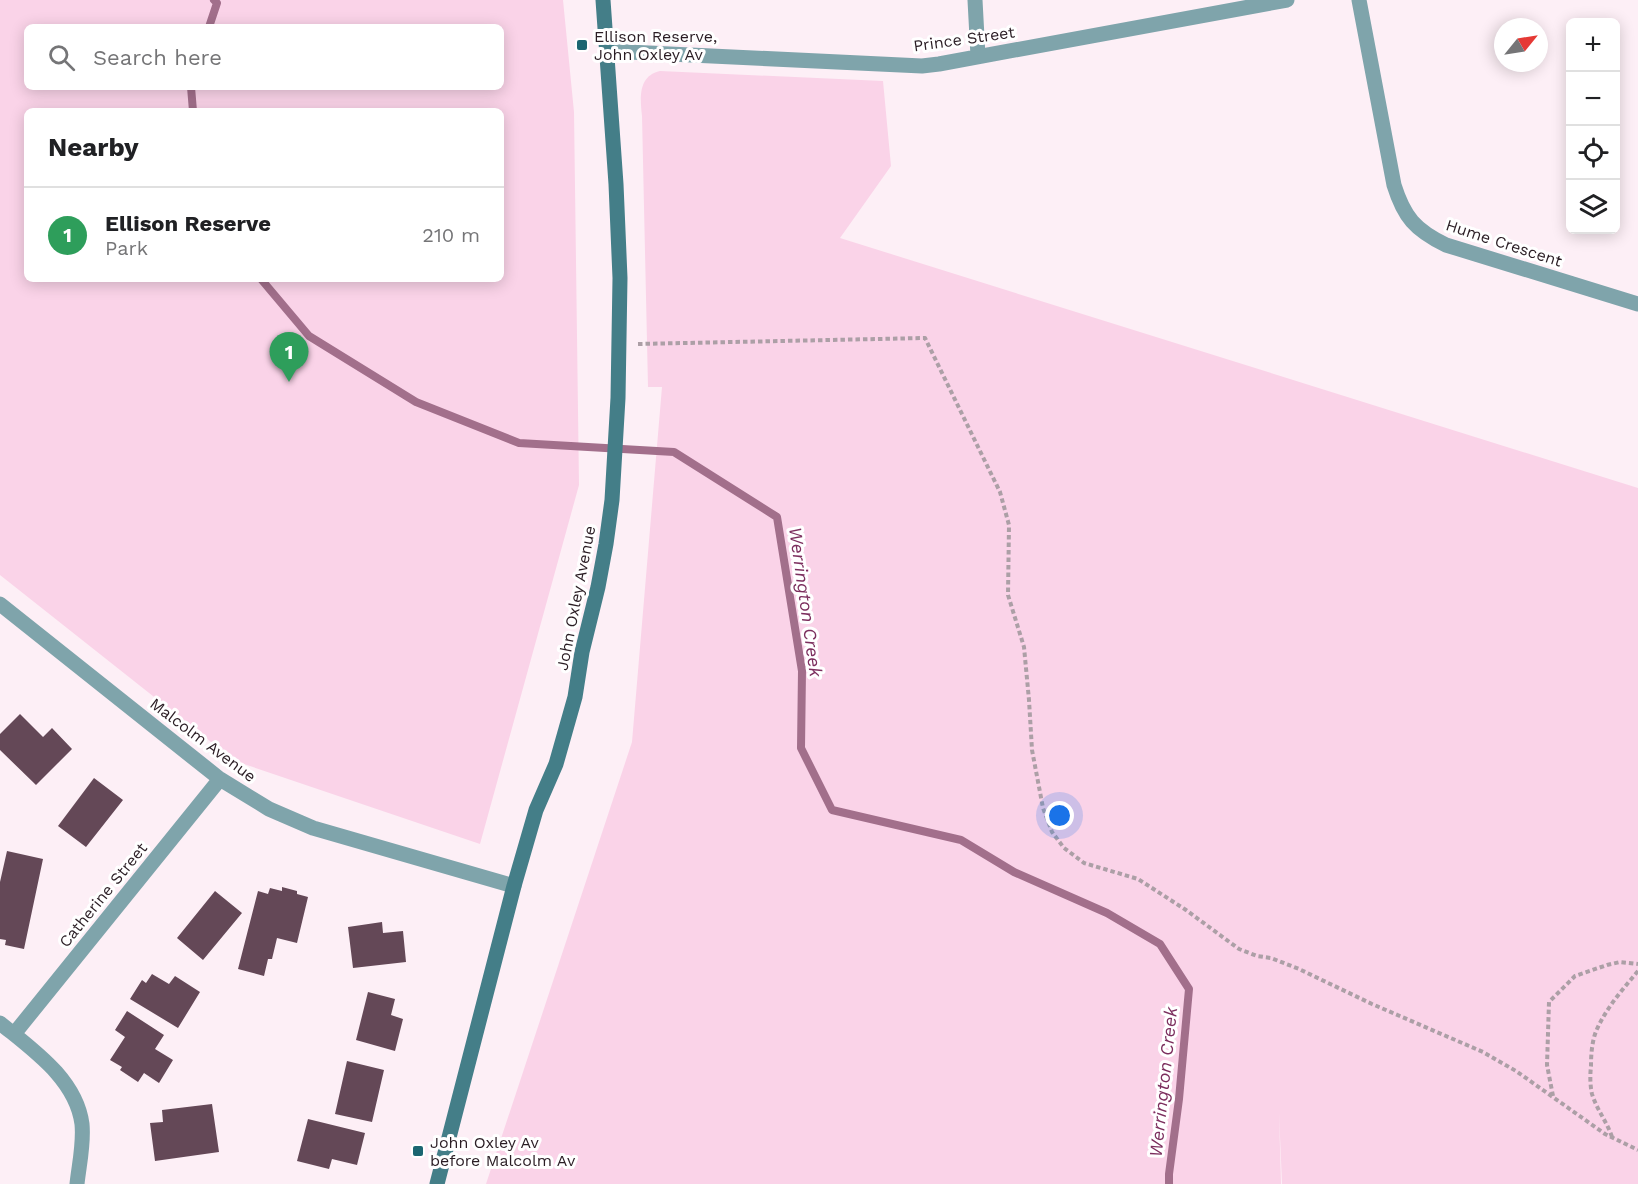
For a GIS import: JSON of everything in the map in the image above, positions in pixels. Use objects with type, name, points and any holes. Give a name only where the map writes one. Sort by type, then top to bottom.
[{"type":"street","name":"John Oxley Avenue","points":[[437,1184],[514,886],[536,810],[556,764],[575,697],[582,652],[598,587],[612,500],[620,345],[620,278],[603,0]]},
{"type":"street","points":[[975,0],[978,57]]},
{"type":"street","name":"Prince Street","points":[[606,51],[922,66],[1287,0]]},
{"type":"street","name":"Hume Crescent","points":[[1359,0],[1394,185],[1400,206],[1412,221],[1427,236],[1446,244],[1638,304]]},
{"type":"street","name":"Malcolm Avenue","points":[[0,604],[220,779],[269,809],[312,828],[514,886]]},
{"type":"street","name":"Catherine Street","points":[[14,1034],[220,779]]},
{"type":"street","points":[[0,1023],[60,1074],[79,1108],[82,1140],[77,1184]]},
{"type":"path","points":[[620,345],[924,338],[1000,492],[1009,525],[1008,595],[1024,647],[1032,750],[1043,808],[1052,832],[1064,848],[1084,863],[1138,879],[1186,910],[1239,949],[1299,969],[1372,1004],[1484,1052],[1516,1071],[1612,1137],[1638,1150]]},
{"type":"path","points":[[1553,1097],[1547,1065],[1549,1002],[1575,976],[1620,962],[1638,964]]},
{"type":"path","points":[[1612,1137],[1599,1114],[1592,1092],[1590,1077],[1592,1053],[1596,1030],[1615,997],[1638,971]]},
{"type":"shaded area","points":[[0,0],[563,0],[574,112],[579,485],[480,844],[235,761],[0,575]]},
{"type":"shaded area","points":[[660,71],[883,81],[891,166],[840,238],[1638,488],[1638,1184],[1282,1184],[1279,1113],[1281,1184],[486,1184],[632,742],[662,387],[648,387],[641,95],[644,83]]},
{"type":"building","points":[[20,714],[43,737],[52,728],[72,749],[36,785],[0,750],[0,734]]},
{"type":"building","points":[[94,778],[123,800],[86,847],[58,826]]},
{"type":"building","points":[[7,851],[43,859],[24,949],[5,945],[6,940],[0,939],[0,882]]},
{"type":"building","points":[[282,887],[308,897],[297,943],[277,938],[272,959],[268,959],[264,976],[238,969],[258,891],[268,894],[270,888],[282,891]]},
{"type":"building","points":[[215,891],[242,913],[203,960],[177,938]]},
{"type":"building","points":[[382,922],[383,933],[403,931],[406,962],[353,968],[348,927]]},
{"type":"building","points":[[152,974],[169,984],[175,976],[200,992],[178,1028],[130,999],[142,980],[146,983]]},
{"type":"building","points":[[368,992],[395,999],[391,1015],[403,1019],[395,1051],[356,1040]]},
{"type":"building","points":[[127,1011],[164,1035],[155,1049],[173,1060],[159,1083],[144,1073],[138,1082],[120,1070],[122,1067],[110,1060],[125,1037],[115,1030]]},
{"type":"building","points":[[347,1061],[384,1070],[372,1122],[335,1114]]},
{"type":"building","points":[[212,1104],[219,1152],[155,1161],[150,1123],[163,1122],[162,1110]]},
{"type":"building","points":[[308,1119],[365,1133],[357,1165],[332,1159],[329,1169],[297,1161]]},
{"type":"waterway","name":"Werrington Creek","points":[[210,24],[217,3],[214,0]]},
{"type":"waterway","name":"Werrington Creek","points":[[191,90],[193,108]]},
{"type":"waterway","name":"Werrington Creek","points":[[264,282],[309,336],[416,402],[519,443],[674,452],[777,517],[802,671],[801,748],[832,810],[961,840],[1014,872],[1107,913],[1160,944],[1189,989],[1169,1184]]},
{"type":"place","name":"Ellison Reserve, John Oxley Av","points":[[582,45]]},
{"type":"place","name":"Ellison Reserve","points":[[289,382]]},
{"type":"place","name":"John Oxley Av before Malcolm Av","points":[[418,1151]]}]
